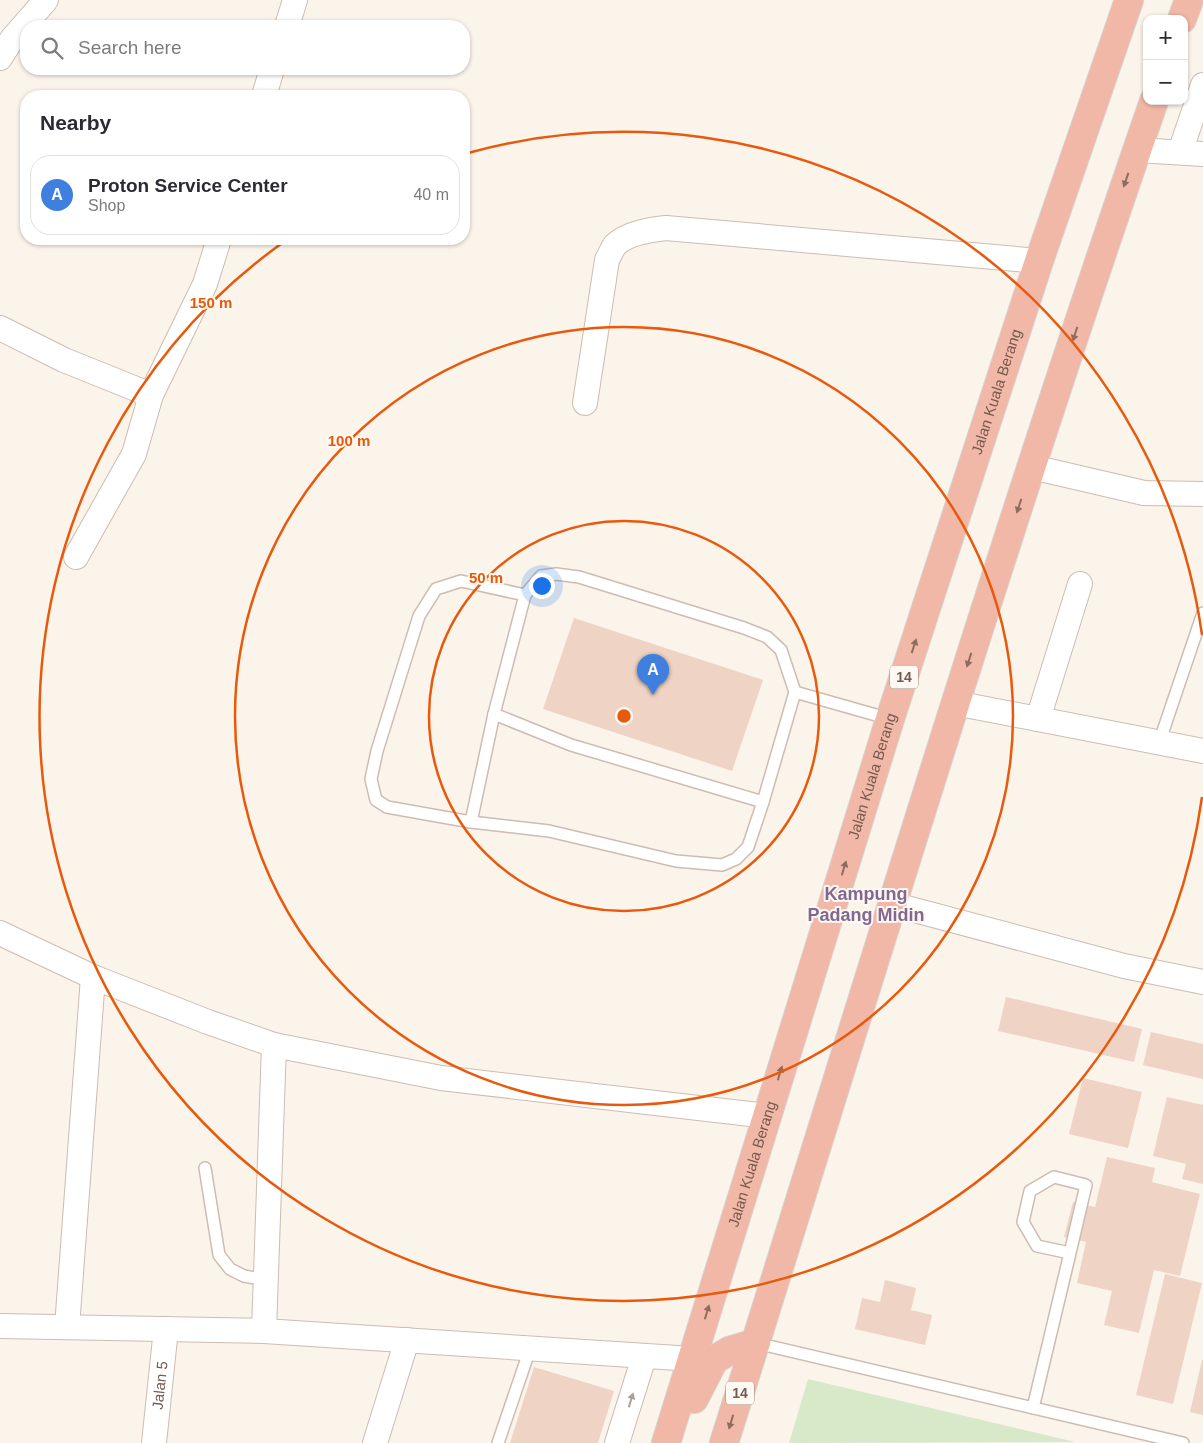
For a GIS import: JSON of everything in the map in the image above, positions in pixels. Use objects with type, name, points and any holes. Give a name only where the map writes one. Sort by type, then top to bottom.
[{"type":"highway","name":"Jalan Kuala Berang","points":[[666,1443],[890,719],[1039,261],[1129,0]]},
{"type":"highway","points":[[1183,15],[1189,0]]},
{"type":"highway","name":"14","points":[[724,1443],[954,704],[1093,279],[1153,105]]},
{"type":"highway","points":[[672,1443],[714,1360],[729,1351],[756,1343]]},
{"type":"street","points":[[29,20],[46,0]]},
{"type":"street","points":[[289,20],[295,0]]},
{"type":"street","points":[[0,58],[20,30]]},
{"type":"street","points":[[266,90],[270,75]]},
{"type":"street","points":[[1137,150],[1192,153],[1203,85]]},
{"type":"street","points":[[585,403],[607,260],[615,246],[626,238],[644,231],[666,228],[1039,261]]},
{"type":"street","points":[[76,557],[134,454],[151,395],[205,284],[217,245]]},
{"type":"street","points":[[0,328],[64,360],[151,395]]},
{"type":"street","points":[[1032,467],[1144,493],[1203,494]]},
{"type":"street","points":[[1038,719],[1080,584]]},
{"type":"street","points":[[954,704],[1203,751]]},
{"type":"street","points":[[892,904],[1124,966],[1203,982]]},
{"type":"street","points":[[0,932],[93,977],[208,1022],[274,1045],[441,1078],[767,1116]]},
{"type":"street","points":[[67,1327],[93,977]]},
{"type":"street","points":[[264,1331],[274,1045]]},
{"type":"street","points":[[0,1326],[264,1331],[692,1359]]},
{"type":"street","name":"Jalan 5","points":[[154,1443],[166,1329]]},
{"type":"street","points":[[375,1443],[407,1340]]},
{"type":"street","points":[[617,1443],[644,1357]]},
{"type":"lane","points":[[472,822],[494,714],[526,596],[541,576],[556,574],[579,577],[744,628],[767,637],[781,650],[795,692],[748,847],[736,859],[722,866],[676,861],[549,830],[472,822],[387,808],[376,800],[371,779],[377,752],[419,616],[436,589],[461,581],[526,596]]},
{"type":"lane","points":[[1160,743],[1203,613]]},
{"type":"lane","points":[[795,692],[890,719]]},
{"type":"lane","points":[[494,714],[571,745],[763,802]]},
{"type":"lane","points":[[205,1168],[219,1255],[230,1269],[244,1276],[266,1280]]},
{"type":"lane","points":[[1033,1408],[1070,1253],[1086,1185],[1054,1177],[1030,1192],[1023,1222],[1037,1246],[1070,1253]]},
{"type":"lane","points":[[756,1343],[1183,1443]]},
{"type":"lane","points":[[498,1443],[530,1349]]},
{"type":"green space","points":[[808,1379],[1075,1442],[789,1443]]},
{"type":"building","points":[[574,618],[763,680],[732,771],[543,709]]},
{"type":"building","points":[[1006,997],[1142,1029],[1134,1062],[998,1031]]},
{"type":"building","points":[[1151,1032],[1203,1044],[1203,1079],[1143,1065]]},
{"type":"building","points":[[1083,1078],[1142,1092],[1128,1148],[1069,1134]]},
{"type":"building","points":[[1167,1097],[1203,1105],[1203,1184],[1182,1179],[1186,1164],[1153,1156]]},
{"type":"building","points":[[1107,1157],[1155,1168],[1152,1182],[1200,1194],[1180,1276],[1154,1270],[1139,1333],[1104,1325],[1112,1291],[1077,1283],[1086,1242],[1064,1237],[1073,1202],[1095,1207]]},
{"type":"building","points":[[1165,1274],[1202,1283],[1173,1404],[1136,1395]]},
{"type":"building","points":[[885,1280],[916,1288],[911,1310],[932,1315],[925,1345],[855,1329],[862,1298],[880,1302]]},
{"type":"building","points":[[1203,1360],[1203,1415],[1190,1412]]},
{"type":"building","points":[[534,1367],[614,1391],[598,1443],[510,1443]]},
{"type":"place","name":"Proton Service Center","points":[[653,695]]},
{"type":"district","name":"Kampung Padang Midin","points":[[866,904]]}]
